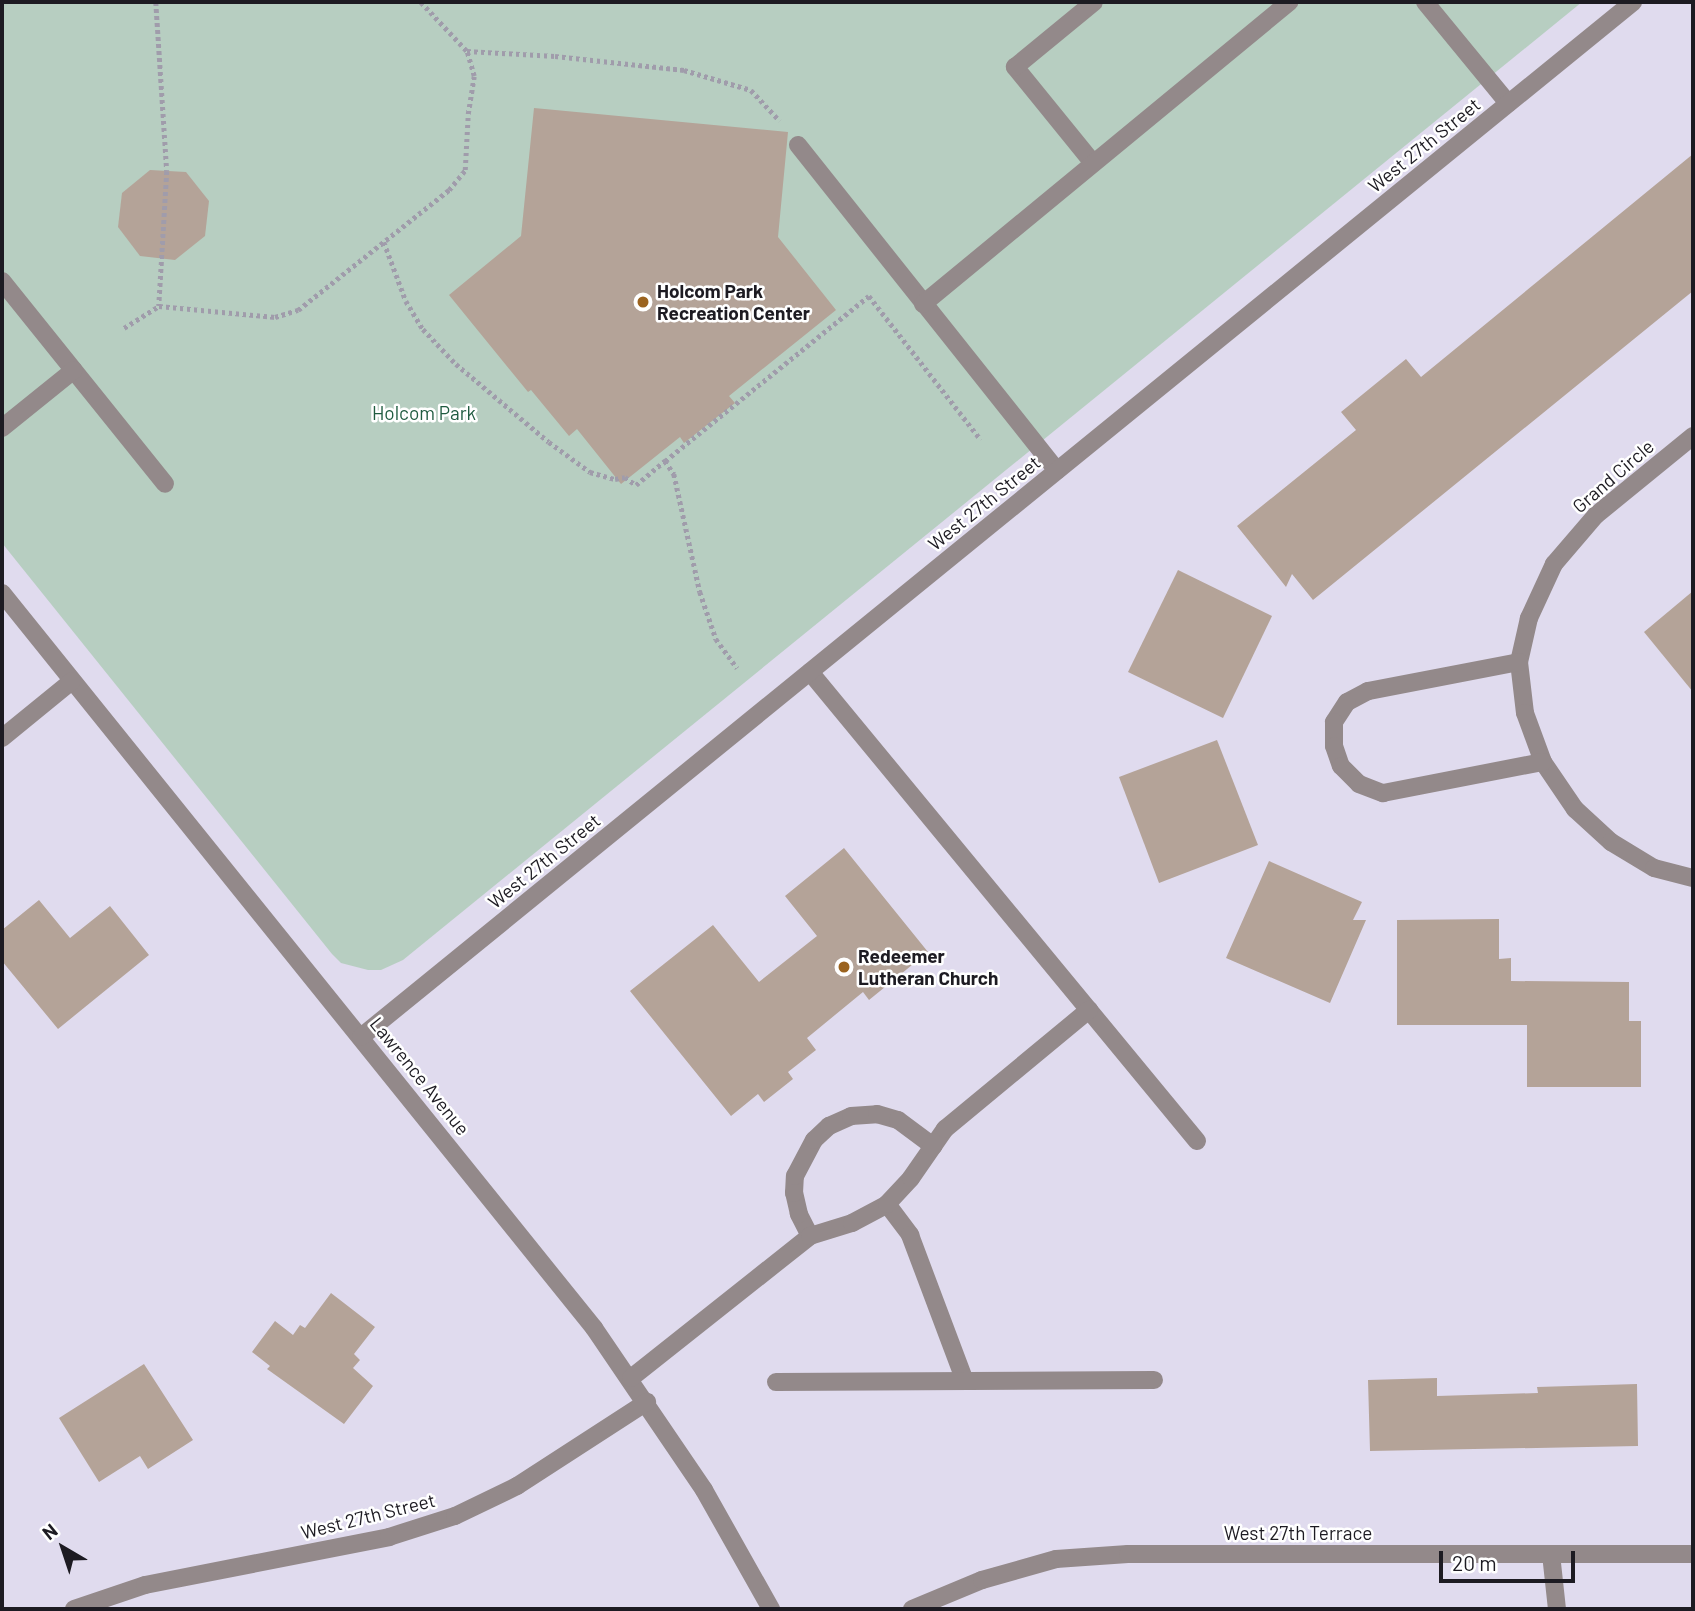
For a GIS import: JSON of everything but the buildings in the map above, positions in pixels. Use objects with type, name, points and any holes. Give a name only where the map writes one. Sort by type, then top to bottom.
[{"type":"street","points":[[1093,163],[1015,67],[1094,2]]},
{"type":"street","points":[[923,304],[1289,2]]},
{"type":"street","points":[[1425,2],[1508,103]]},
{"type":"street","name":"West 27th Street","points":[[361,1037],[1633,2]]},
{"type":"street","points":[[798,145],[1057,471]]},
{"type":"street","points":[[2,281],[165,484]]},
{"type":"street","points":[[2,428],[74,370]]},
{"type":"street","name":"Grand Circle","points":[[1693,436],[1596,515],[1554,564],[1529,618],[1519,662],[1525,713],[1543,762],[1575,809],[1612,842],[1654,868],[1693,878]]},
{"type":"street","name":"Lawrence Avenue","points":[[2,593],[526,1241],[631,1378],[704,1490],[771,1609]]},
{"type":"street","points":[[1519,662],[1368,691],[1347,702],[1334,722],[1334,746],[1341,766],[1359,784],[1383,793],[1543,762]]},
{"type":"street","points":[[810,672],[1197,1141]]},
{"type":"street","points":[[2,738],[72,681]]},
{"type":"street","points":[[631,1378],[810,1236],[852,1223],[887,1204],[911,1178],[946,1129],[1089,1010]]},
{"type":"street","points":[[810,1236],[799,1214],[794,1193],[795,1176],[814,1140],[829,1126],[851,1116],[877,1114],[898,1120],[933,1146]]},
{"type":"street","points":[[887,1204],[910,1235],[965,1381]]},
{"type":"street","points":[[776,1382],[1154,1380]]},
{"type":"street","name":"West 27th Street","points":[[74,1609],[145,1585],[389,1537],[455,1516],[517,1486],[647,1402]]},
{"type":"street","name":"West 27th Terrace","points":[[912,1609],[982,1580],[1056,1559],[1128,1554],[1693,1554]]},
{"type":"street","points":[[1551,1554],[1557,1609]]},
{"type":"path","points":[[156,2],[167,171],[159,306]]},
{"type":"path","points":[[124,328],[159,306],[275,317],[298,310],[449,190],[465,170],[468,114],[474,76],[467,51],[421,2]]},
{"type":"path","points":[[467,51],[555,56],[684,70],[751,90],[767,105],[798,145]]},
{"type":"path","points":[[384,243],[407,301],[423,330],[456,364],[549,442],[590,472],[615,479],[625,477],[636,485],[869,296],[981,440]]},
{"type":"path","points":[[665,461],[674,474],[700,592],[716,639],[737,668]]},
{"type":"green space","name":"Holcom Park","points":[[2,2],[1582,2],[403,960],[381,970],[368,970],[341,963],[332,954],[2,543]]},
{"type":"place","name":"Holcom Park Recreation Center","points":[[643,302]]},
{"type":"place","name":"Redeemer Lutheran Church","points":[[844,967]]}]
